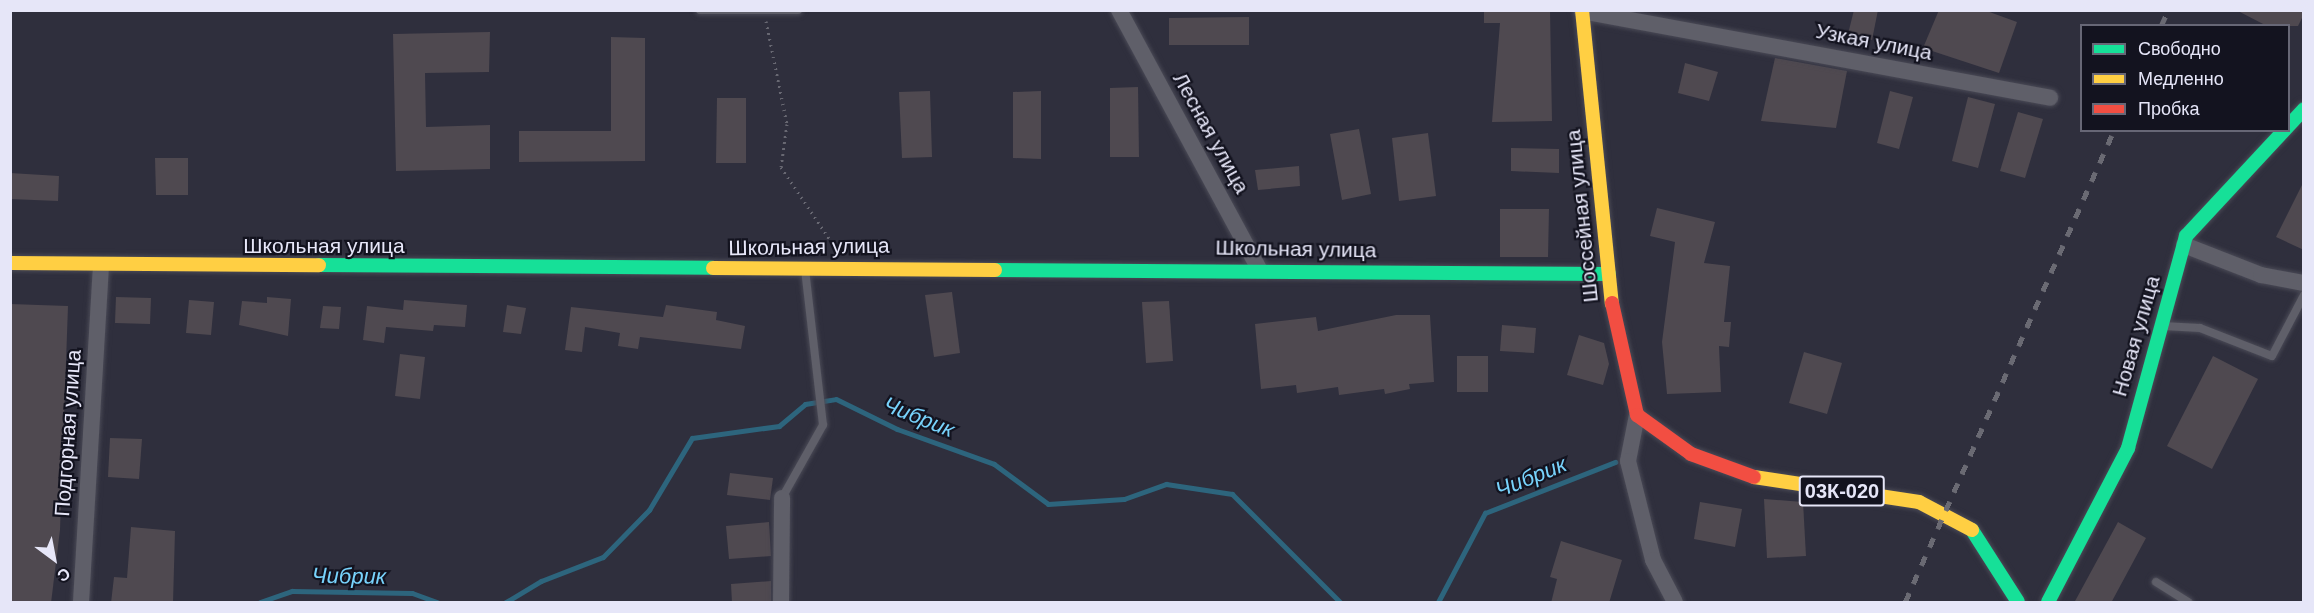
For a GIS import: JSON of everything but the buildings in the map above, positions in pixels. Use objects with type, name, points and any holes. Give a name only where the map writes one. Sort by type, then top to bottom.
[{"type":"street","name":"Узкая улица","points":[[1582,11],[2050,98]]},
{"type":"street","name":"Шоссейная улица","points":[[1582,11],[1609,274],[1637,415]]},
{"type":"street","name":"Лесная улица","points":[[1122,13],[1259,269]]},
{"type":"street","name":"Новая улица","points":[[2290,125],[2304,109]]},
{"type":"street","name":"Новая улица","points":[[2048,603],[2128,448],[2159,325],[2184,245],[2284,132]]},
{"type":"street","points":[[2184,245],[2261,275],[2304,283]]},
{"type":"street","name":"Школьная улица","points":[[10,263],[101,267],[805,269],[856,267],[1609,274]]},
{"type":"street","name":"Подгорная улица","points":[[81,603],[101,267]]},
{"type":"street","points":[[1637,415],[1628,461],[1653,560],[1675,603]]},
{"type":"street","name":"03К-020","points":[[1637,415],[1691,454],[1761,480],[1919,502],[1979,534],[2018,603]]},
{"type":"street","points":[[781,603],[782,498]]},
{"type":"lane","points":[[700,10],[765,14],[798,10]]},
{"type":"lane","points":[[782,498],[822,425],[805,269]]},
{"type":"lane","points":[[2159,325],[2200,328],[2272,356],[2304,296]]},
{"type":"lane","points":[[2156,582],[2188,603]]},
{"type":"path","points":[[765,14],[786,124],[781,167],[822,236],[856,267]]},
{"type":"waterway","name":"Чибрик","points":[[506,602],[541,581],[603,557],[649,510],[692,438],[779,426],[805,404],[836,399],[897,429],[994,464],[1048,504],[1124,499],[1166,484],[1232,494],[1340,602]]},
{"type":"waterway","name":"Чибрик","points":[[1438,602],[1485,513],[1615,462]]},
{"type":"waterway","name":"Чибрик","points":[[260,602],[292,591],[412,593],[437,602]]},
{"type":"railway","points":[[2162,24],[2168,10]]},
{"type":"railway","points":[[1905,602],[2113,132]]},
{"type":"traffic: fast","points":[[2290,124],[2304,109]]},
{"type":"traffic: fast","points":[[2048,602],[2128,448],[2186,236],[2283,132]]},
{"type":"traffic: fast","points":[[319,265],[713,268]]},
{"type":"traffic: fast","points":[[995,270],[1609,274]]},
{"type":"traffic: fast","points":[[1972,530],[2018,602]]},
{"type":"traffic: slow","points":[[1582,10],[1612,303]]},
{"type":"traffic: slow","points":[[10,263],[319,265]]},
{"type":"traffic: slow","points":[[713,268],[995,270]]},
{"type":"traffic: slow","points":[[1754,477],[1919,502],[1972,530]]},
{"type":"traffic: jam","points":[[1612,303],[1637,415],[1691,454],[1754,477]]}]
